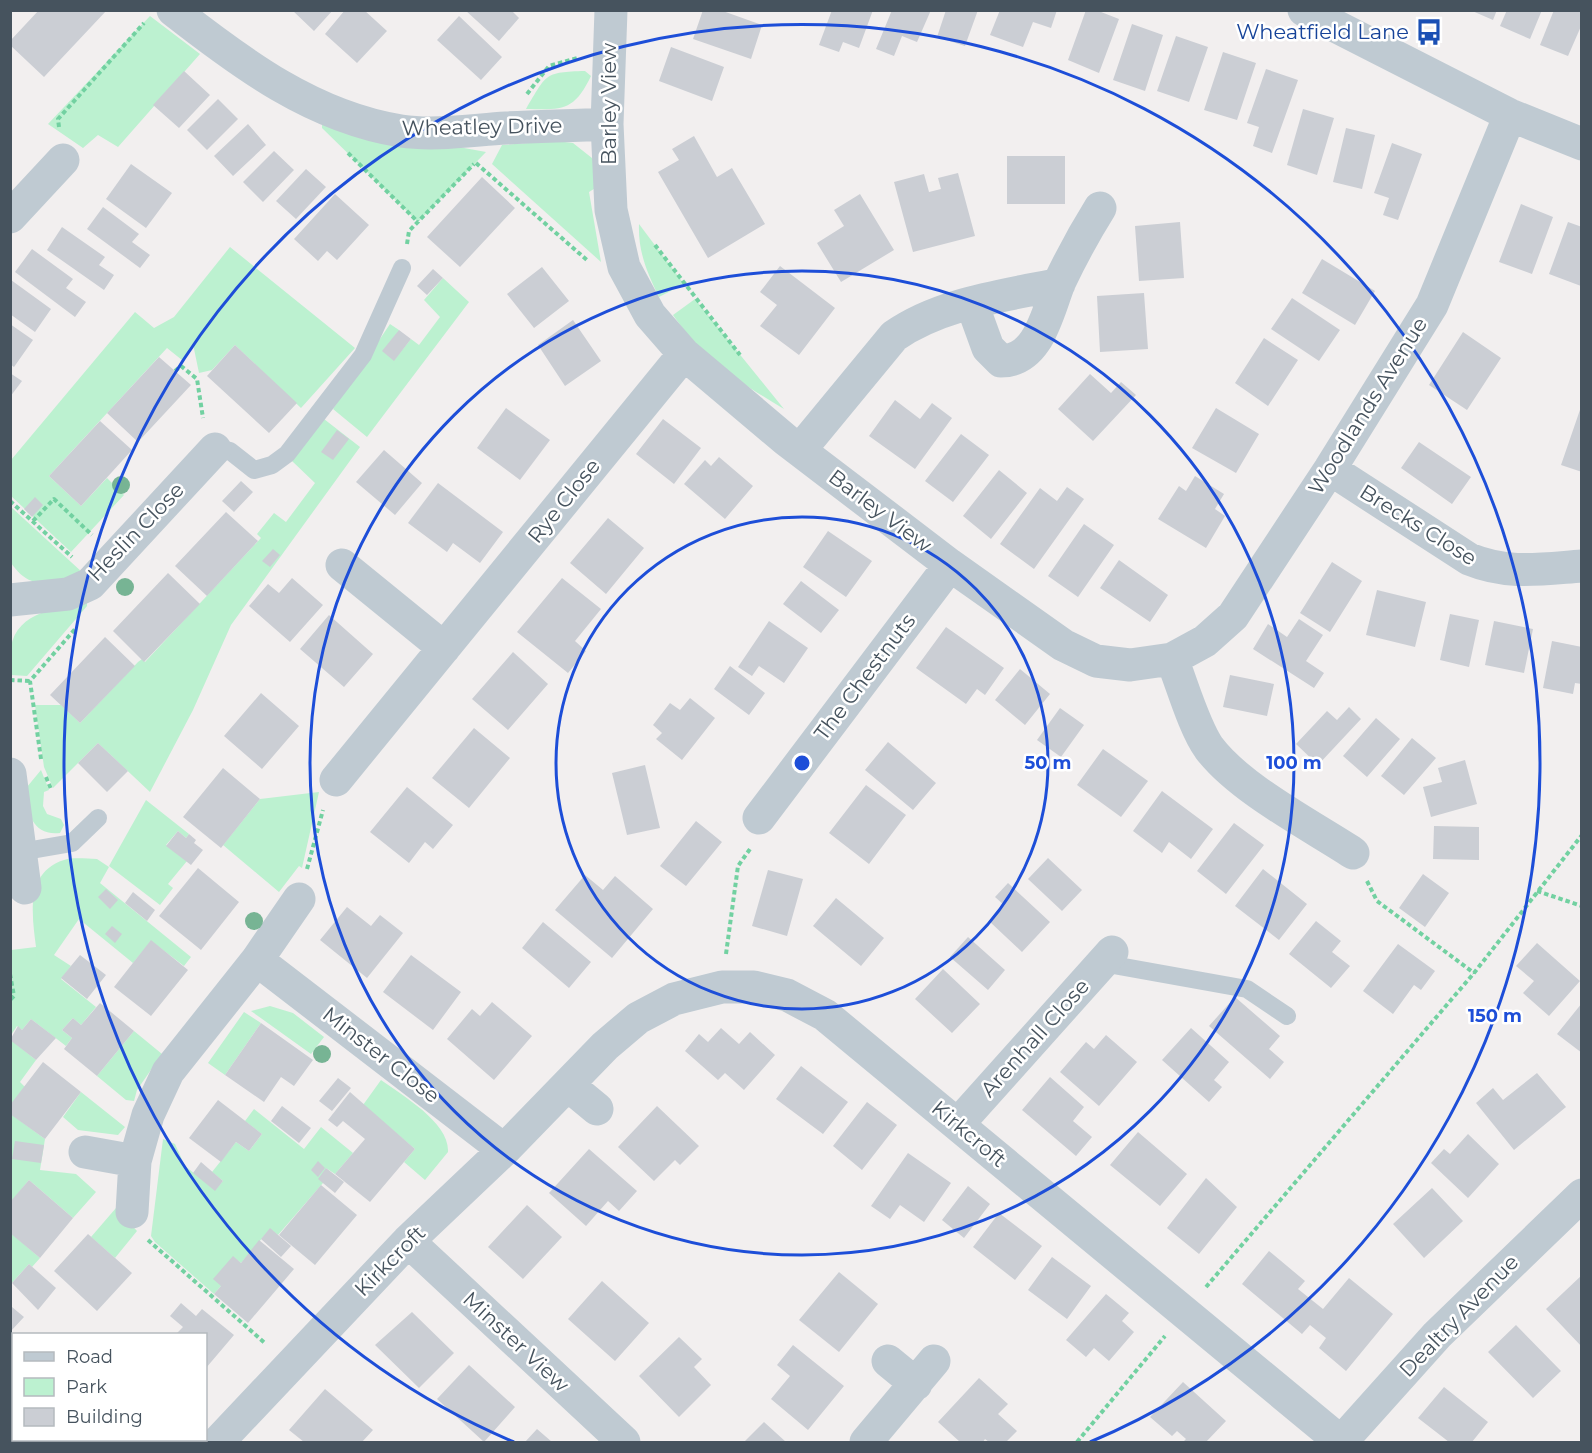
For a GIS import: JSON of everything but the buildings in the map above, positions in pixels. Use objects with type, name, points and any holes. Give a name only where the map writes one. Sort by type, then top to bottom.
[{"type":"street","name":"Barley View","points":[[611,10],[607,124],[611,210],[624,267],[650,315],[684,354],[800,450],[950,565],[1063,645],[1096,661],[1130,665],[1172,659]]},
{"type":"street","points":[[1304,10],[1510,115],[1581,144]]},
{"type":"street","name":"Wheatley Drive","points":[[162,13],[291,93],[346,118],[403,131],[455,132],[607,124]]},
{"type":"street","name":"Woodlands Avenue","points":[[1172,659],[1205,641],[1233,616],[1330,469],[1432,305],[1510,115]]},
{"type":"street","points":[[10,218],[63,160]]},
{"type":"street","points":[[972,304],[988,348],[1001,361],[1013,361],[1028,350],[1046,324],[1059,284],[1080,240],[1100,208]]},
{"type":"street","points":[[800,450],[894,336],[914,322],[972,304],[1059,284]]},
{"type":"street","name":"Rye Close","points":[[336,780],[684,354]]},
{"type":"street","name":"Heslin Close","points":[[10,600],[68,594],[95,578],[214,449]]},
{"type":"street","name":"Brecks Close","points":[[1330,469],[1468,559],[1492,568],[1518,570],[1581,566]]},
{"type":"street","points":[[342,565],[444,648]]},
{"type":"street","name":"The Chestnuts","points":[[759,818],[950,565]]},
{"type":"street","points":[[1172,659],[1208,746],[1224,764],[1255,789],[1353,853]]},
{"type":"street","points":[[10,774],[25,888]]},
{"type":"street","points":[[132,1212],[135,1161],[148,1115],[168,1072],[257,960],[299,899]]},
{"type":"street","name":"Arenhall Close","points":[[958,1124],[1107,957]]},
{"type":"street","name":"Minster Close","points":[[257,960],[504,1150]]},
{"type":"street","name":"Kirkcroft","points":[[218,1443],[289,1364],[408,1241],[638,1018],[674,999],[722,987],[754,987],[787,995],[825,1015],[1341,1443]]},
{"type":"street","points":[[568,1085],[597,1109]]},
{"type":"street","points":[[85,1152],[135,1161]]},
{"type":"street","name":"Dealtry Avenue","points":[[1341,1443],[1437,1335],[1581,1195]]},
{"type":"street","name":"Minster View","points":[[408,1241],[624,1443]]},
{"type":"street","points":[[866,1443],[925,1373],[888,1361]]},
{"type":"lane","points":[[214,449],[230,451],[254,470],[272,465],[287,454],[363,355],[402,268]]},
{"type":"lane","points":[[20,852],[72,843],[99,818]]},
{"type":"lane","points":[[1107,957],[1247,988],[1287,1016]]},
{"type":"path","points":[[63,160],[58,119],[162,13]]},
{"type":"path","points":[[402,268],[409,231],[509,128],[519,103],[549,66],[609,49]]},
{"type":"path","points":[[346,152],[418,222]]},
{"type":"path","points":[[475,163],[599,272],[624,267]]},
{"type":"path","points":[[652,241],[747,363]]},
{"type":"path","points":[[174,371],[181,366],[197,379],[203,418]]},
{"type":"path","points":[[33,521],[54,499],[90,532]]},
{"type":"path","points":[[10,501],[95,578]]},
{"type":"path","points":[[43,770],[30,681],[79,623]]},
{"type":"path","points":[[10,680],[30,681]]},
{"type":"path","points":[[299,899],[326,799],[336,780]]},
{"type":"path","points":[[722,987],[738,866],[760,836],[759,818]]},
{"type":"path","points":[[1077,1443],[1183,1314],[1474,973],[1581,836]]},
{"type":"path","points":[[1353,853],[1377,901],[1474,973]]},
{"type":"path","points":[[1537,891],[1581,906]]},
{"type":"path","points":[[10,974],[14,996],[10,1000]]},
{"type":"path","points":[[132,1212],[149,1243],[289,1364]]},
{"type":"green space","points":[[150,16],[200,54],[118,147],[98,135],[83,148],[48,124]]},
{"type":"green space","points":[[585,71],[591,76],[585,88],[573,102],[558,108],[526,109],[538,88],[548,77],[561,72]]},
{"type":"green space","points":[[322,122],[486,152],[418,222],[322,128]]},
{"type":"green space","points":[[556,141],[573,143],[597,162],[597,187],[589,192],[601,262],[492,164],[502,145]]},
{"type":"green space","points":[[639,224],[684,284],[659,297],[644,262]]},
{"type":"green space","points":[[230,247],[355,348],[301,408],[235,345],[212,370],[199,373],[193,344],[182,360],[167,348],[49,476],[81,506],[107,478],[124,495],[71,552],[11,496],[11,460],[135,312],[154,328],[174,317]]},
{"type":"green space","points":[[443,278],[469,302],[367,437],[333,409],[390,324],[399,330],[394,360],[411,339],[419,345],[440,317],[424,300]]},
{"type":"green space","points":[[695,299],[784,409],[709,357],[685,331],[673,315]]},
{"type":"green space","points":[[324,419],[360,447],[231,625],[193,710],[150,792],[98,743],[53,788],[44,767],[35,705],[61,705],[80,723],[138,662],[142,659],[145,662],[261,538],[257,534],[274,513],[286,522],[315,483],[292,461]]},
{"type":"green space","points":[[11,507],[83,573],[66,580],[44,583],[32,581],[20,574],[11,563]]},
{"type":"green space","points":[[87,602],[87,606],[27,676],[11,675],[11,647],[21,626],[30,619],[52,609]]},
{"type":"green space","points":[[41,770],[49,790],[44,792],[43,806],[47,814],[61,819],[64,825],[60,833],[51,833],[38,827],[30,816],[22,793]]},
{"type":"green space","points":[[319,792],[302,868],[299,866],[279,892],[223,845],[260,799]]},
{"type":"green space","points":[[146,800],[189,834],[186,838],[178,831],[166,845],[187,861],[168,884],[173,888],[160,905],[109,866]]},
{"type":"green space","points":[[97,859],[109,867],[100,883],[191,957],[184,966],[151,941],[133,963],[79,919],[54,955],[71,966],[61,979],[96,1007],[81,1025],[73,1018],[62,1030],[72,1038],[66,1046],[31,1019],[22,1030],[17,1026],[11,1035],[11,950],[36,947],[33,909],[37,885],[51,866],[64,860]]},
{"type":"green space","points":[[270,1006],[293,1013],[324,1037],[311,1054],[251,1011]]},
{"type":"green space","points":[[244,1012],[261,1023],[225,1075],[208,1063]]},
{"type":"green space","points":[[134,1031],[162,1054],[137,1090],[134,1101],[126,1100],[97,1076]]},
{"type":"green space","points":[[11,1040],[36,1060],[20,1082],[25,1087],[11,1105]]},
{"type":"green space","points":[[381,1080],[424,1111],[447,1141],[448,1152],[425,1180],[404,1162],[415,1149],[363,1105]]},
{"type":"green space","points":[[81,1092],[125,1127],[118,1135],[78,1130],[63,1117]]},
{"type":"green space","points":[[254,1109],[304,1149],[321,1127],[353,1153],[335,1174],[326,1168],[323,1183],[278,1235],[270,1229],[241,1263],[233,1257],[221,1286],[214,1294],[151,1236],[163,1139],[175,1144],[185,1166],[215,1190],[223,1181],[212,1172],[236,1142],[249,1151],[262,1134],[245,1121]]},
{"type":"green space","points":[[11,1114],[45,1139],[40,1170],[76,1174],[96,1192],[73,1218],[29,1180],[11,1202]]},
{"type":"green space","points":[[116,1208],[137,1231],[115,1258],[91,1237]]},
{"type":"green space","points":[[11,1233],[40,1258],[32,1267],[29,1264],[11,1284]]},
{"type":"place","name":"Wheatfield Lane","points":[[1429,32]]}]
